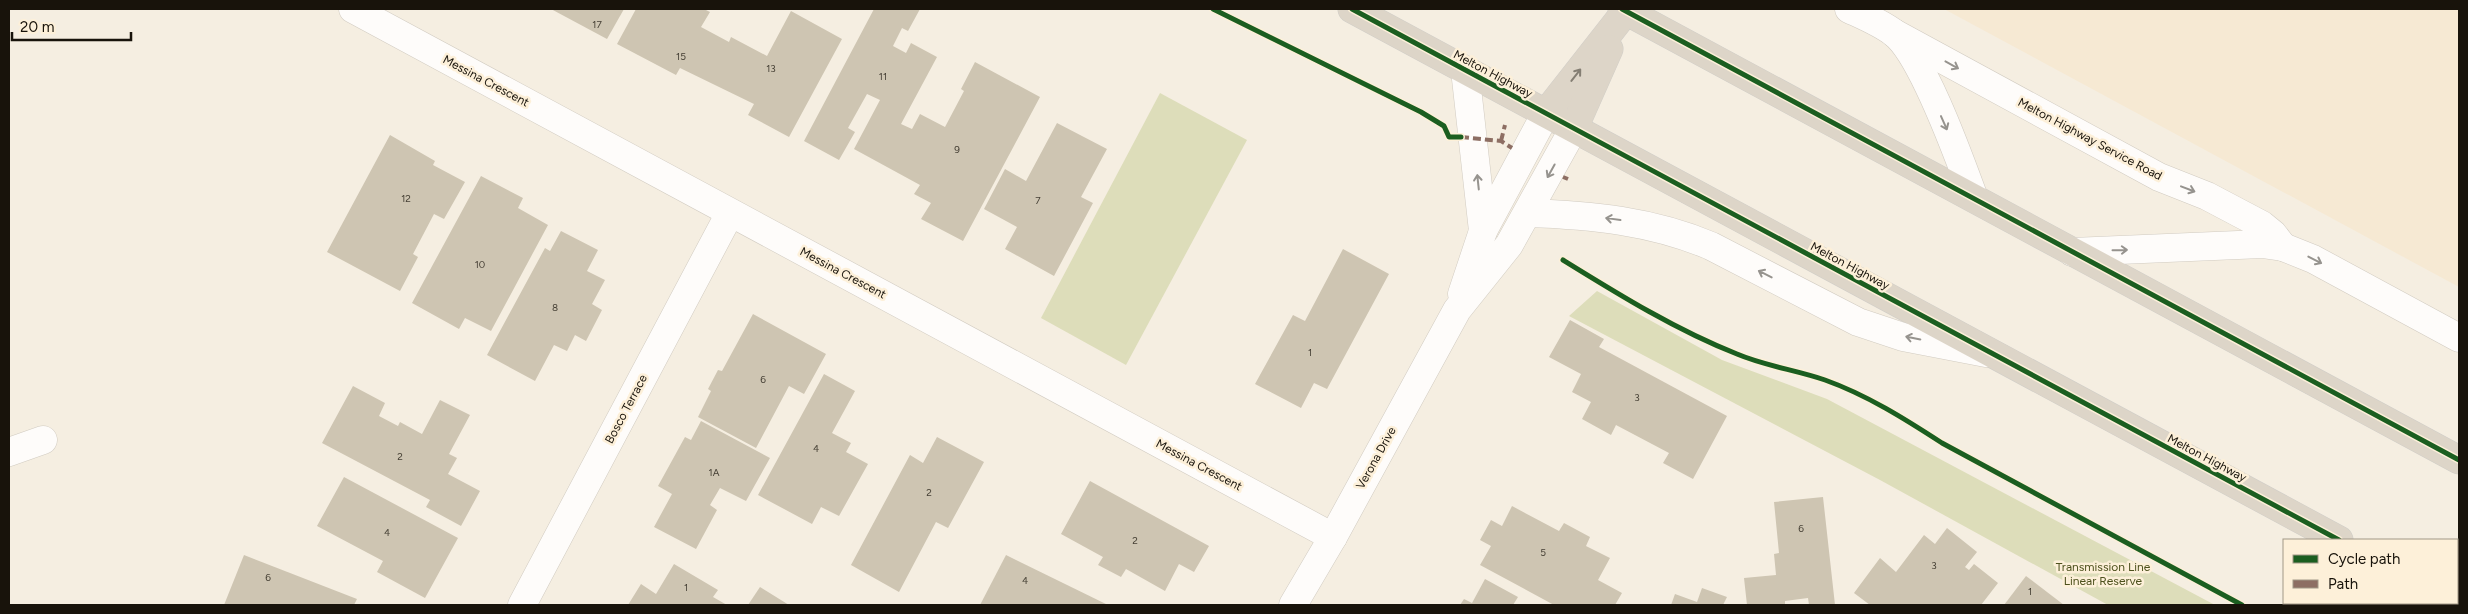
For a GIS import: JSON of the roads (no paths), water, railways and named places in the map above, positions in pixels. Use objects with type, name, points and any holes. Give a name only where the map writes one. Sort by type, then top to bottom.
[{"type":"highway","name":"Melton Highway","points":[[1352,9],[2337,539]]},
{"type":"highway","points":[[1546,113],[1624,10]]},
{"type":"highway","points":[[1574,128],[1624,10]]},
{"type":"highway","points":[[1624,10],[2459,460]]},
{"type":"street","name":"Messina Crescent","points":[[353,9],[1333,537]]},
{"type":"street","name":"Melton Highway Service Road","points":[[1850,9],[2159,177],[2207,196],[2262,225],[2273,234],[2283,247]]},
{"type":"street","name":"Melton Highway Service Road","points":[[1894,33],[1910,51],[1919,68],[1974,198]]},
{"type":"street","points":[[1465,70],[1483,231]]},
{"type":"street","name":"Verona Drive","points":[[1457,310],[1483,231],[1546,113]]},
{"type":"street","name":"Verona Drive","points":[[1293,605],[1333,537],[1457,310],[1509,245],[1574,128]]},
{"type":"street","name":"Bosco Terrace","points":[[522,605],[730,213]]},
{"type":"street","points":[[1528,213],[1585,215],[1614,219],[1656,227],[1686,236],[1711,246],[1858,322],[1903,336],[1995,355]]},
{"type":"street","name":"Melton Highway Service Road","points":[[2072,252],[2262,244],[2283,247],[2313,259],[2459,338]]},
{"type":"street","points":[[9,452],[43,440]]},
{"type":"park label","name":"Transmission Line Linear Reserve","points":[[2103,574]]}]
